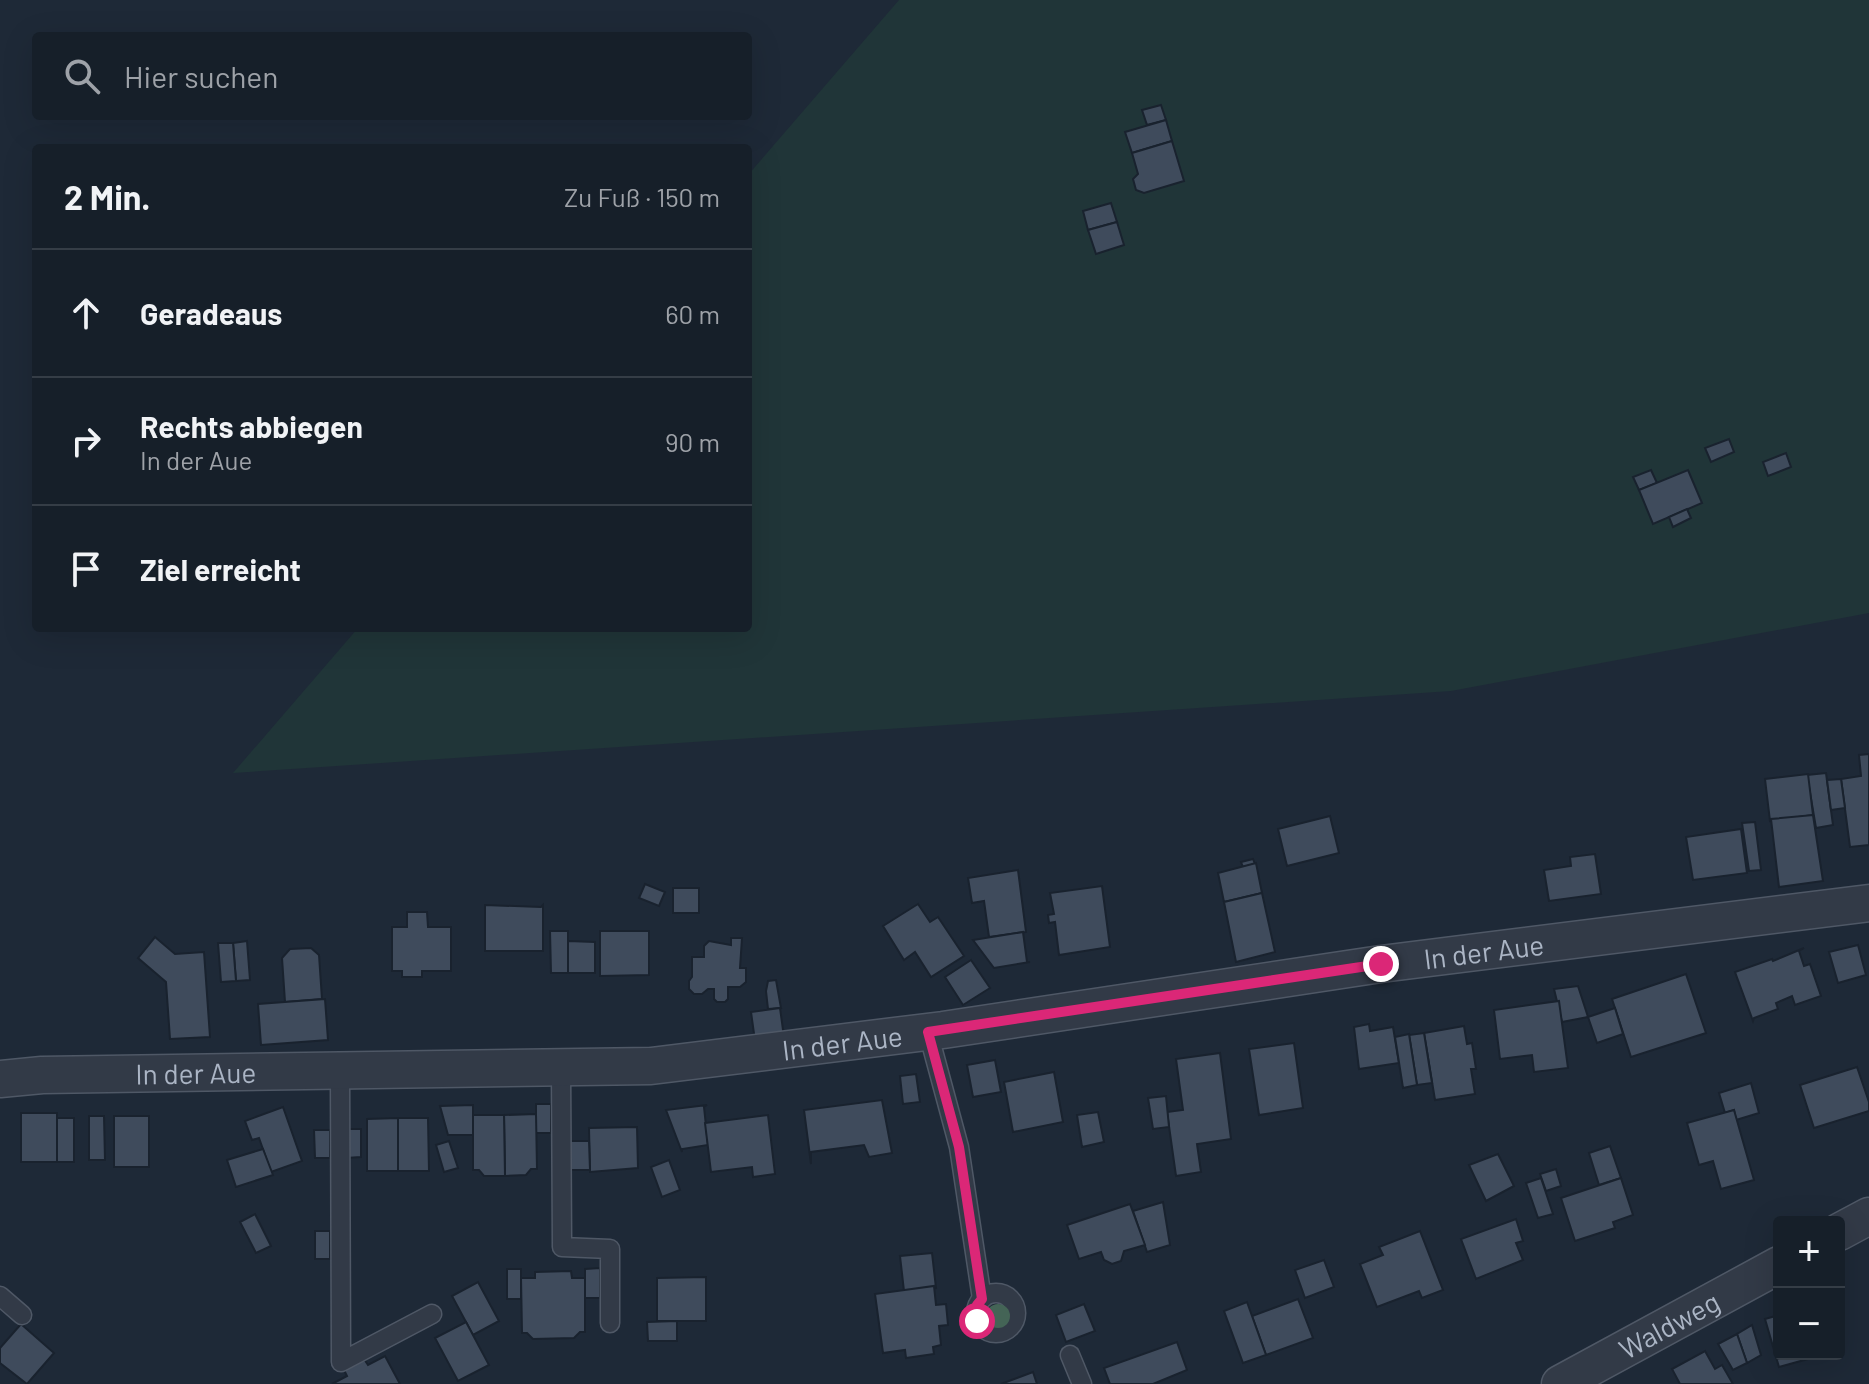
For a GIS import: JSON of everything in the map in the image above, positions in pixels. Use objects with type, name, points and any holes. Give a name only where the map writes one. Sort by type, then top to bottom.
[{"type":"street","name":"In der Aue","points":[[0,1079],[42,1075],[651,1066],[928,1032],[1381,964],[1869,903]]},
{"type":"street","points":[[1845,1229],[1869,1216]]},
{"type":"street","name":"Waldweg","points":[[1560,1384],[1773,1268]]},
{"type":"lane","points":[[928,1032],[959,1147],[982,1299]]},
{"type":"lane","points":[[561,1068],[562,1247],[610,1249],[610,1323]]},
{"type":"lane","points":[[340,1071],[341,1362],[432,1314]]},
{"type":"lane","points":[[0,1296],[22,1315]]},
{"type":"lane","points":[[1070,1355],[1082,1384]]},
{"type":"green space","points":[[899,0],[1869,0],[1869,613],[1451,691],[233,773],[355,632],[752,632],[752,170]]},
{"type":"building","points":[[1161,105],[1166,120],[1147,125],[1142,110]]},
{"type":"building","points":[[1166,120],[1172,141],[1132,153],[1125,132]]},
{"type":"building","points":[[1172,141],[1184,181],[1144,193],[1136,190],[1133,179],[1138,174],[1132,153]]},
{"type":"building","points":[[1111,203],[1117,222],[1088,230],[1083,211]]},
{"type":"building","points":[[1117,222],[1124,245],[1096,254],[1088,230]]},
{"type":"building","points":[[1729,439],[1734,452],[1711,462],[1705,448]]},
{"type":"building","points":[[1786,453],[1791,467],[1768,476],[1763,462]]},
{"type":"building","points":[[1651,470],[1657,483],[1639,490],[1633,477]]},
{"type":"building","points":[[1688,470],[1702,503],[1653,524],[1639,490]]},
{"type":"building","points":[[1687,509],[1691,518],[1673,527],[1669,517]]},
{"type":"building","points":[[1869,754],[1869,845],[1850,847],[1841,779],[1861,776],[1859,755]]},
{"type":"building","points":[[1826,773],[1833,825],[1816,828],[1807,775]]},
{"type":"building","points":[[1808,774],[1813,815],[1770,821],[1765,779]]},
{"type":"building","points":[[1841,779],[1845,808],[1831,810],[1827,780]]},
{"type":"building","points":[[1813,815],[1823,881],[1779,887],[1771,819]]},
{"type":"building","points":[[1330,816],[1339,853],[1287,866],[1278,829]]},
{"type":"building","points":[[1755,822],[1761,870],[1749,871],[1742,823]]},
{"type":"building","points":[[1741,829],[1747,873],[1693,880],[1686,837]]},
{"type":"building","points":[[1595,854],[1601,894],[1549,901],[1544,870],[1571,866],[1570,857]]},
{"type":"building","points":[[1253,859],[1255,864],[1243,867],[1241,862]]},
{"type":"building","points":[[1256,863],[1262,893],[1224,902],[1218,873]]},
{"type":"building","points":[[1018,870],[1026,932],[989,937],[984,901],[972,903],[968,878]]},
{"type":"building","points":[[645,884],[665,892],[659,906],[639,898]]},
{"type":"building","points":[[1102,886],[1110,947],[1059,955],[1055,922],[1049,923],[1048,915],[1054,914],[1050,893]]},
{"type":"building","points":[[673,888],[699,888],[699,913],[673,913]]},
{"type":"building","points":[[1262,893],[1275,952],[1236,962],[1224,902]]},
{"type":"building","points":[[918,904],[930,922],[938,917],[964,956],[931,977],[915,952],[904,960],[883,926]]},
{"type":"building","points":[[485,905],[543,905],[543,951],[485,951]]},
{"type":"building","points":[[407,912],[427,912],[428,927],[451,927],[451,971],[422,971],[422,977],[402,977],[402,971],[392,971],[392,927],[407,927]]},
{"type":"building","points":[[550,931],[568,931],[568,973],[551,973]]},
{"type":"building","points":[[600,931],[649,931],[649,975],[600,976]]},
{"type":"building","points":[[1023,932],[1027,962],[1030,962],[994,968],[973,940]]},
{"type":"building","points":[[155,937],[175,954],[204,952],[210,1037],[170,1039],[166,982],[138,958]]},
{"type":"building","points":[[731,938],[742,938],[740,968],[746,968],[746,982],[740,987],[728,987],[725,1002],[714,999],[714,989],[694,994],[689,989],[692,957],[704,957],[704,946],[709,941],[731,945]]},
{"type":"building","points":[[247,941],[250,980],[236,981],[233,943]]},
{"type":"building","points":[[568,941],[595,942],[595,973],[568,973]]},
{"type":"building","points":[[218,943],[233,943],[236,981],[221,982]]},
{"type":"building","points":[[1858,945],[1866,975],[1838,983],[1829,952]]},
{"type":"building","points":[[311,948],[319,955],[322,999],[285,1002],[282,958],[290,949]]},
{"type":"building","points":[[1804,948],[1799,951],[1804,966],[1810,964],[1821,996],[1795,1005],[1792,996],[1776,1003],[1778,1009],[1753,1021],[1735,972]]},
{"type":"building","points":[[971,960],[990,988],[963,1005],[945,977]]},
{"type":"building","points":[[1686,974],[1706,1033],[1631,1057],[1612,999]]},
{"type":"building","points":[[776,980],[781,1008],[768,1009],[768,981]]},
{"type":"building","points":[[1578,986],[1588,1017],[1562,1022],[1554,989]]},
{"type":"building","points":[[325,999],[328,1040],[261,1045],[258,1004]]},
{"type":"building","points":[[1559,1001],[1568,1068],[1534,1072],[1532,1055],[1500,1059],[1494,1010]]},
{"type":"building","points":[[780,1008],[784,1037],[755,1041],[751,1012]]},
{"type":"building","points":[[1615,1008],[1623,1034],[1597,1043],[1588,1017]]},
{"type":"building","points":[[1369,1024],[1370,1031],[1393,1027],[1399,1063],[1359,1069],[1354,1027]]},
{"type":"building","points":[[1464,1026],[1467,1044],[1472,1043],[1476,1069],[1471,1069],[1475,1094],[1435,1100],[1424,1033]]},
{"type":"building","points":[[1424,1033],[1432,1083],[1417,1085],[1409,1035]]},
{"type":"building","points":[[1409,1034],[1417,1085],[1403,1088],[1395,1037]]},
{"type":"building","points":[[1294,1043],[1303,1108],[1259,1115],[1249,1049]]},
{"type":"building","points":[[1220,1053],[1231,1139],[1197,1144],[1201,1172],[1176,1176],[1167,1112],[1183,1110],[1176,1059]]},
{"type":"building","points":[[995,1060],[1001,1092],[973,1097],[967,1065]]},
{"type":"building","points":[[1857,1067],[1869,1111],[1814,1128],[1800,1085]]},
{"type":"building","points":[[1054,1072],[1063,1122],[1013,1132],[1004,1082]]},
{"type":"building","points":[[916,1074],[920,1102],[903,1104],[900,1076]]},
{"type":"building","points":[[1751,1083],[1759,1113],[1736,1120],[1734,1110],[1725,1113],[1719,1093]]},
{"type":"building","points":[[1166,1096],[1169,1127],[1153,1129],[1148,1098]]},
{"type":"building","points":[[882,1100],[892,1153],[869,1157],[864,1145],[811,1152],[811,1164],[804,1110]]},
{"type":"building","points":[[536,1104],[551,1104],[551,1133],[536,1133]]},
{"type":"building","points":[[473,1105],[473,1135],[448,1135],[440,1106]]},
{"type":"building","points":[[707,1105],[704,1107],[708,1145],[682,1149],[682,1152],[666,1110]]},
{"type":"building","points":[[283,1107],[302,1161],[271,1172],[259,1138],[252,1140],[245,1121]]},
{"type":"building","points":[[1734,1110],[1754,1180],[1721,1189],[1713,1161],[1699,1165],[1687,1123]]},
{"type":"building","points":[[1098,1112],[1104,1142],[1082,1147],[1077,1115]]},
{"type":"building","points":[[21,1113],[57,1113],[57,1162],[21,1162]]},
{"type":"building","points":[[536,1114],[537,1169],[531,1169],[526,1175],[505,1176],[504,1115]]},
{"type":"building","points":[[473,1115],[504,1115],[505,1176],[484,1176],[479,1170],[473,1170]]},
{"type":"building","points":[[768,1115],[775,1174],[753,1177],[752,1167],[711,1172],[705,1123]]},
{"type":"building","points":[[89,1116],[104,1116],[105,1160],[89,1160]]},
{"type":"building","points":[[114,1116],[149,1116],[149,1167],[114,1167]]},
{"type":"building","points":[[57,1118],[74,1118],[74,1162],[57,1162]]},
{"type":"building","points":[[398,1118],[398,1171],[367,1171],[367,1119]]},
{"type":"building","points":[[398,1118],[428,1118],[429,1171],[398,1171]]},
{"type":"building","points":[[637,1127],[638,1168],[590,1172],[589,1128]]},
{"type":"building","points":[[346,1129],[361,1129],[361,1157],[346,1158]]},
{"type":"building","points":[[314,1130],[330,1130],[330,1158],[315,1158]]},
{"type":"building","points":[[449,1141],[458,1168],[444,1172],[436,1145]]},
{"type":"building","points":[[568,1141],[589,1141],[590,1170],[569,1170]]},
{"type":"building","points":[[1610,1146],[1621,1178],[1599,1185],[1589,1153]]},
{"type":"building","points":[[263,1149],[273,1175],[236,1187],[227,1160]]},
{"type":"building","points":[[1498,1154],[1514,1186],[1486,1201],[1469,1165]]},
{"type":"building","points":[[669,1160],[680,1190],[662,1197],[651,1167]]},
{"type":"building","points":[[1556,1169],[1561,1186],[1546,1191],[1540,1174]]},
{"type":"building","points":[[1541,1178],[1553,1214],[1538,1218],[1526,1183]]},
{"type":"building","points":[[1621,1178],[1633,1215],[1613,1222],[1615,1228],[1575,1241],[1561,1198]]},
{"type":"building","points":[[1163,1202],[1170,1245],[1147,1252],[1133,1211]]},
{"type":"building","points":[[1130,1204],[1145,1245],[1124,1251],[1121,1261],[1112,1264],[1104,1260],[1101,1252],[1079,1259],[1067,1225]]},
{"type":"building","points":[[255,1214],[271,1246],[256,1253],[240,1222]]},
{"type":"building","points":[[1516,1219],[1523,1241],[1516,1243],[1523,1260],[1476,1279],[1461,1239]]},
{"type":"building","points":[[315,1231],[330,1231],[330,1259],[315,1259]]},
{"type":"building","points":[[1420,1231],[1443,1290],[1422,1298],[1419,1291],[1377,1307],[1360,1264],[1383,1255],[1379,1247]]},
{"type":"building","points":[[932,1253],[936,1288],[904,1291],[900,1256]]},
{"type":"building","points":[[1324,1260],[1334,1287],[1305,1298],[1295,1270]]},
{"type":"building","points":[[600,1268],[600,1298],[585,1298],[585,1269]]},
{"type":"building","points":[[507,1269],[521,1269],[521,1299],[507,1299]]},
{"type":"building","points":[[571,1271],[572,1278],[585,1278],[585,1332],[574,1338],[533,1339],[522,1333],[521,1278],[535,1278],[535,1272]]},
{"type":"building","points":[[706,1277],[706,1321],[657,1321],[657,1278]]},
{"type":"building","points":[[478,1282],[499,1321],[473,1335],[452,1296]]},
{"type":"building","points":[[934,1286],[936,1305],[946,1304],[948,1325],[939,1326],[941,1345],[933,1347],[934,1354],[906,1358],[905,1350],[883,1353],[875,1294]]},
{"type":"building","points":[[1298,1299],[1313,1338],[1266,1355],[1252,1316]]},
{"type":"building","points":[[1247,1302],[1266,1355],[1243,1363],[1224,1311]]},
{"type":"building","points":[[1084,1304],[1095,1331],[1066,1342],[1056,1315]]},
{"type":"building","points":[[1773,1317],[1773,1346],[1765,1319]]},
{"type":"building","points":[[677,1321],[677,1341],[648,1341],[647,1322]]},
{"type":"building","points":[[466,1322],[489,1365],[458,1381],[435,1338]]},
{"type":"building","points":[[21,1324],[54,1353],[27,1384],[0,1363],[0,1348]]},
{"type":"building","points":[[1752,1325],[1761,1355],[1747,1363],[1737,1334]]},
{"type":"building","points":[[1737,1334],[1747,1363],[1733,1370],[1718,1344]]},
{"type":"building","points":[[1177,1342],[1187,1370],[1153,1384],[1110,1384],[1104,1368]]},
{"type":"building","points":[[1705,1351],[1715,1369],[1722,1365],[1733,1384],[1680,1384],[1672,1369]]},
{"type":"building","points":[[385,1356],[400,1384],[332,1384],[347,1376],[344,1370],[364,1359],[368,1365]]},
{"type":"building","points":[[1777,1360],[1804,1360],[1779,1367]]},
{"type":"building","points":[[1033,1372],[1037,1384],[1001,1384]]},
{"type":"route","points":[[977,1321],[977,1305],[982,1299],[959,1147],[928,1032],[1381,964]]}]
